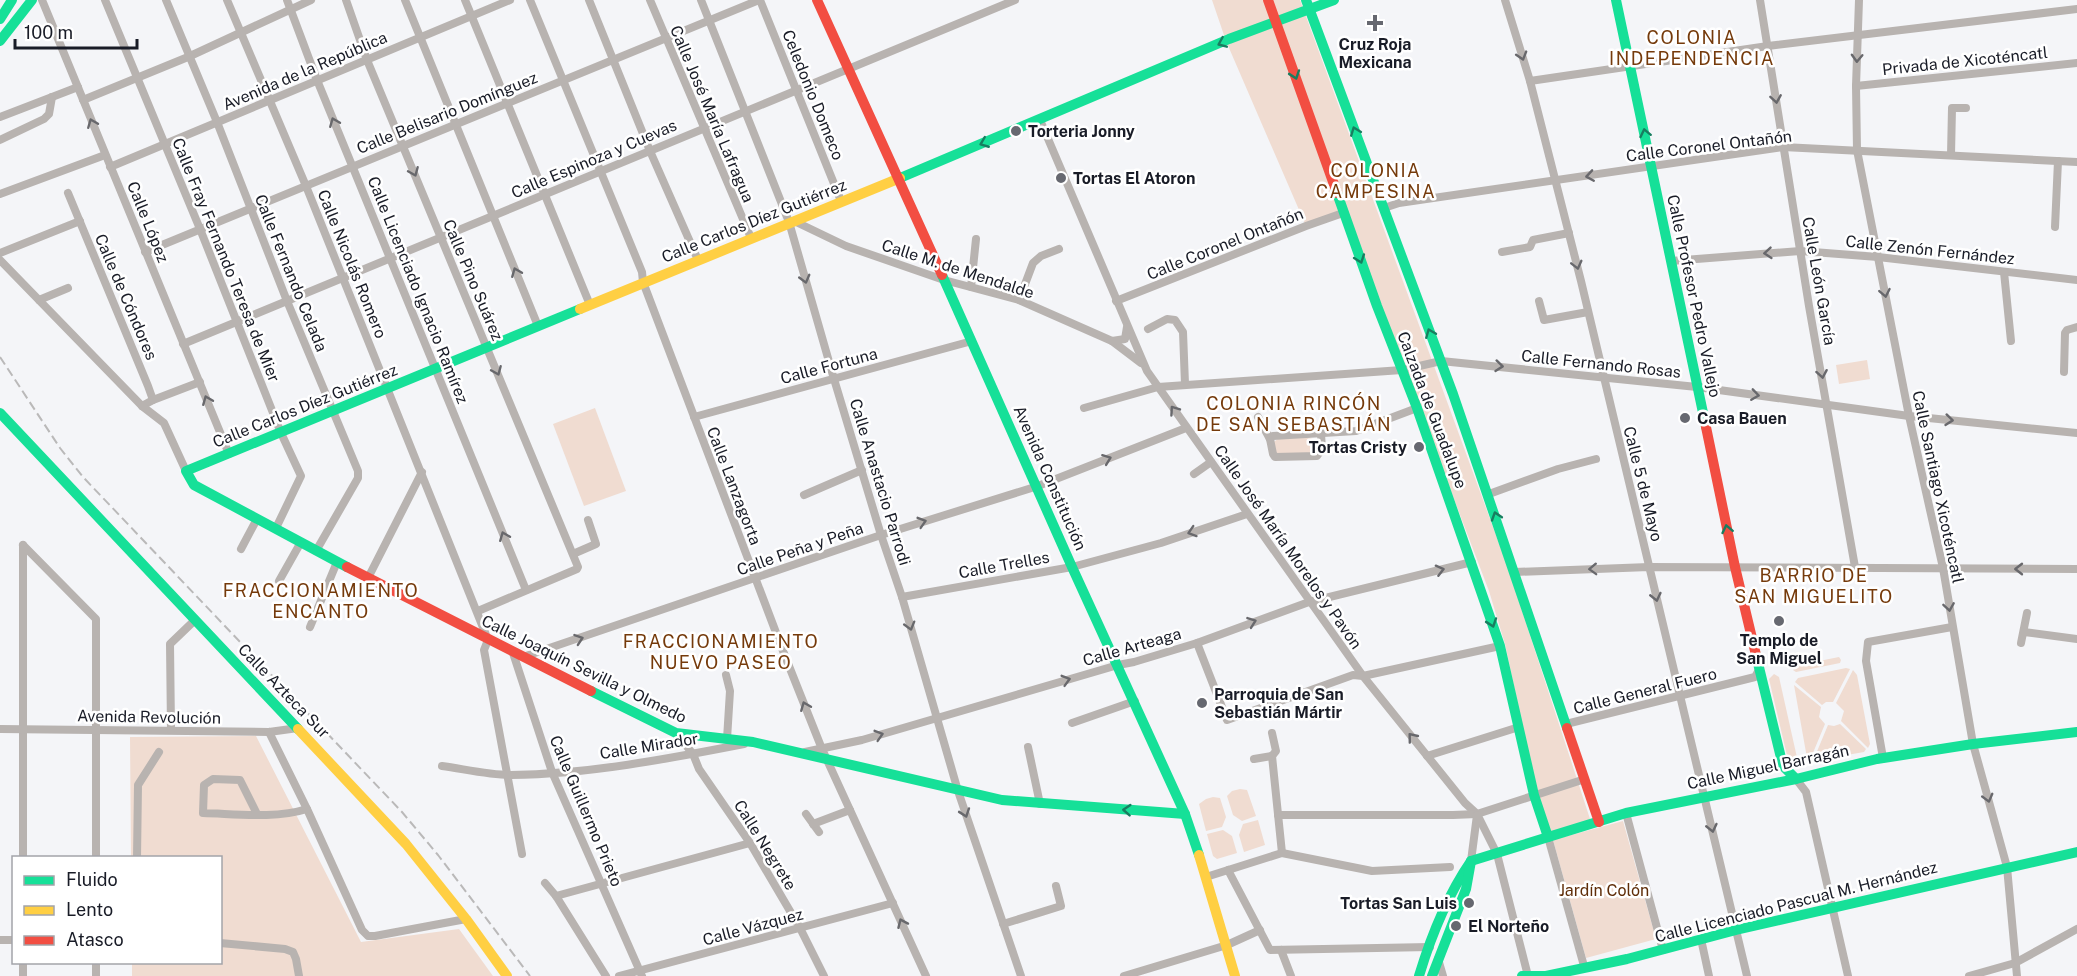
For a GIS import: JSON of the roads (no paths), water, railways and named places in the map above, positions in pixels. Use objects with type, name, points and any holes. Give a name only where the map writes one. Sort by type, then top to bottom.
[{"type":"main road","points":[[0,19],[12,0]]},
{"type":"main road","points":[[0,41],[32,0]]},
{"type":"main road","name":"Avenida Constitución","points":[[817,0],[1185,814],[1235,976]]},
{"type":"main road","name":"Calzada de Guadalupe","points":[[1268,0],[1343,213],[1402,370],[1414,409],[1472,562],[1500,646],[1534,795],[1548,837]]},
{"type":"main road","name":"Calle Carlos Díez Gutiérrez","points":[[186,471],[1040,120],[1276,21],[1308,5],[1334,0]]},
{"type":"main road","name":"Calle Profesor Pedro Vallejo","points":[[1616,0],[1735,567],[1783,766],[1796,779]]},
{"type":"main road","name":"Calzada de Guadalupe","points":[[1308,5],[1489,494],[1599,822]]},
{"type":"main road","name":"Calle Azteca Sur","points":[[0,413],[5,423],[298,728],[406,844],[466,919],[507,976]]},
{"type":"main road","name":"Calle Joaquín Sevilla y Olmedo","points":[[186,471],[194,485],[316,551],[488,640],[676,733],[753,742],[1002,800],[1185,814]]},
{"type":"main road","name":"Calle Miguel Barragán","points":[[1471,861],[1626,813],[1704,796],[1796,779],[1883,758],[1973,744],[2077,732]]},
{"type":"main road","name":"Calle Licenciado Pascual M. Hernández","points":[[1526,976],[1546,976],[1584,966],[1627,959],[1736,930],[2077,852]]},
{"type":"main road","points":[[1419,976],[1429,946],[1460,875],[1471,861]]},
{"type":"main road","points":[[1432,976],[1437,956],[1471,877],[1471,861]]},
{"type":"street","name":"Calle López","points":[[42,0],[229,454]]},
{"type":"street","name":"Calle Fray Fernando Teresa de Mier","points":[[105,0],[281,433],[302,476],[276,528]]},
{"type":"street","name":"Calle Fernando Celada","points":[[166,0],[358,471],[358,478],[316,551]]},
{"type":"street","name":"Calle Nicolás Romero","points":[[227,0],[306,186],[488,640]]},
{"type":"street","name":"Calle Licenciado Ignacio Ramírez","points":[[286,0],[526,590]]},
{"type":"street","points":[[83,100],[138,79],[311,0]]},
{"type":"street","name":"Calle Pino Suárez","points":[[346,0],[367,60],[578,567],[526,590]]},
{"type":"street","points":[[405,0],[538,326]]},
{"type":"street","points":[[465,0],[590,305]]},
{"type":"street","name":"Avenida de la República","points":[[110,167],[510,0]]},
{"type":"street","name":"Calle Lanzagorta","points":[[530,0],[642,272],[643,282],[755,579],[822,748],[926,976]]},
{"type":"street","points":[[589,0],[615,59],[650,151],[698,260]]},
{"type":"street","name":"Calle José María Lafragua","points":[[650,0],[751,238]]},
{"type":"street","name":"Calle Anastacio Parrodi","points":[[701,0],[792,222],[834,379],[902,597],[958,791],[1021,976]]},
{"type":"street","name":"Calle Belisario Domínguez","points":[[145,252],[759,0]]},
{"type":"street","name":"Celedonio Domeco","points":[[759,0],[841,201]]},
{"type":"street","name":"Calle Espinoza y Cuevas","points":[[183,344],[1016,0]]},
{"type":"street","name":"Calle 5 de Mayo","points":[[1505,0],[1530,81],[1569,233],[1747,976]]},
{"type":"street","name":"Calle León García","points":[[1760,0],[1800,251],[1855,567]]},
{"type":"street","name":"Calle Santiago Xicoténcatl","points":[[1859,0],[1856,86],[1857,150],[1909,416],[1943,568],[1973,744],[2007,867],[2017,976]]},
{"type":"street","points":[[1530,81],[1768,46],[2077,9]]},
{"type":"street","name":"Privada de Xicoténcatl","points":[[1856,86],[2077,63]]},
{"type":"street","points":[[0,117],[78,87]]},
{"type":"street","points":[[0,140],[44,119],[49,114],[52,97]]},
{"type":"street","points":[[1951,155],[1952,108],[1966,108]]},
{"type":"street","name":"Calle José María Morelos y Pavón","points":[[1040,120],[1143,364],[1363,676],[1465,803],[1477,814],[1497,854],[1526,976]]},
{"type":"street","name":"Calle Coronel Ontañón","points":[[1384,208],[1400,203],[1783,147],[2077,162]]},
{"type":"street","points":[[0,194],[105,155]]},
{"type":"street","points":[[2055,227],[2058,161]]},
{"type":"street","name":"Calle de Cóndores","points":[[68,193],[153,400]]},
{"type":"street","name":"Calle Coronel Ontañón","points":[[1116,301],[1343,213]]},
{"type":"street","points":[[0,253],[80,221]]},
{"type":"street","name":"Calle M. de Mendalde","points":[[792,222],[846,246],[944,280],[1019,300],[1112,341],[1143,364]]},
{"type":"street","points":[[1502,252],[1530,247],[1533,240],[1569,233]]},
{"type":"street","points":[[971,287],[976,239]]},
{"type":"street","points":[[1019,300],[1033,263],[1041,256],[1059,249]]},
{"type":"street","name":"Calle Zenón Fernández","points":[[1671,261],[1800,251],[1878,256],[2077,280]]},
{"type":"street","points":[[0,260],[142,406],[164,423],[186,471]]},
{"type":"street","points":[[2004,272],[2011,341]]},
{"type":"street","points":[[39,300],[68,288]]},
{"type":"street","points":[[1539,301],[1544,320],[1588,312]]},
{"type":"street","points":[[1148,329],[1167,319],[1175,320],[1183,332],[1185,384]]},
{"type":"street","points":[[1112,341],[1125,339],[1127,325]]},
{"type":"street","points":[[2064,372],[2065,333],[2077,327]]},
{"type":"street","name":"Calle Fortuna","points":[[694,417],[972,341]]},
{"type":"street","name":"Calle Fernando Rosas","points":[[1084,408],[1158,387],[1402,370],[1441,361],[1697,387],[1909,416],[2077,433]]},
{"type":"street","points":[[142,406],[200,382]]},
{"type":"street","points":[[1270,438],[1356,430],[1414,409]]},
{"type":"street","points":[[1258,417],[1270,438],[1275,457],[1317,456],[1322,449],[1321,434]]},
{"type":"street","name":"Calle Peña y Peña","points":[[518,655],[755,579],[881,535],[1038,486],[1186,428]]},
{"type":"street","points":[[1489,494],[1558,469],[1596,459]]},
{"type":"street","points":[[1194,474],[1211,462]]},
{"type":"street","points":[[804,495],[862,470]]},
{"type":"street","points":[[368,578],[422,472]]},
{"type":"street","name":"Calle Trelles","points":[[902,597],[1072,567],[1161,543],[1247,514]]},
{"type":"street","points":[[241,549],[257,519]]},
{"type":"street","points":[[573,554],[596,544],[588,520]]},
{"type":"street","points":[[279,581],[301,542]]},
{"type":"street","points":[[23,856],[23,545],[96,619],[96,856]]},
{"type":"street","points":[[310,627],[337,562]]},
{"type":"street","name":"Calle Arteaga","points":[[798,753],[862,740],[1134,662],[1197,643],[1309,602],[1472,562]]},
{"type":"street","points":[[1515,572],[1649,567],[2077,568]]},
{"type":"street","points":[[477,611],[526,590]]},
{"type":"street","points":[[2021,643],[2027,613]]},
{"type":"street","points":[[171,730],[170,644],[195,620]]},
{"type":"street","points":[[1883,758],[1866,661],[1868,642],[1952,627]]},
{"type":"street","points":[[2024,632],[2077,639]]},
{"type":"street","points":[[488,640],[484,650],[522,854]]},
{"type":"street","points":[[1197,643],[1227,720],[1353,675],[1363,676],[1500,646]]},
{"type":"street","name":"Calle Guillermo Prieto","points":[[518,655],[552,772],[641,973]]},
{"type":"street","name":"Calle General Fuero","points":[[1566,724],[1755,677],[1760,668]]},
{"type":"street","points":[[726,675],[730,691],[727,739]]},
{"type":"street","points":[[1072,723],[1135,701]]},
{"type":"street","points":[[1427,756],[1519,727]]},
{"type":"street","name":"Avenida Revolución","points":[[0,729],[269,732],[298,728]]},
{"type":"street","points":[[269,732],[362,930],[368,936],[466,919]]},
{"type":"street","name":"Calle Negrete","points":[[676,733],[693,754],[699,769],[750,843],[800,928],[824,976]]},
{"type":"street","points":[[1254,759],[1272,756],[1276,751],[1272,733]]},
{"type":"street","name":"Calle Mirador","points":[[442,766],[508,775],[552,772],[603,768],[753,742]]},
{"type":"street","points":[[1028,747],[1040,804]]},
{"type":"street","points":[[137,856],[138,786],[159,752]]},
{"type":"street","points":[[1272,756],[1282,854]]},
{"type":"street","points":[[257,814],[240,780],[213,779],[204,785],[203,813],[257,814],[291,814],[307,809]]},
{"type":"street","points":[[1278,814],[1477,814],[1585,779]]},
{"type":"street","name":"Calle Profesor Pedro Vallejo","points":[[1796,779],[1806,792],[1848,976]]},
{"type":"street","points":[[813,824],[850,810]]},
{"type":"street","points":[[1626,813],[1663,950]]},
{"type":"street","points":[[806,814],[819,832]]},
{"type":"street","points":[[1471,861],[1477,814]]},
{"type":"street","points":[[1548,837],[1584,966]]},
{"type":"street","points":[[556,896],[750,843]]},
{"type":"street","points":[[1206,878],[1282,854],[1372,871],[1450,867]]},
{"type":"street","points":[[1228,870],[1270,950],[1429,946],[1437,956],[1443,976]]},
{"type":"street","points":[[545,883],[556,896],[606,976]]},
{"type":"street","points":[[1003,924],[1061,906],[1056,886]]},
{"type":"street","name":"Calle Vázquez","points":[[619,976],[641,973],[893,903]]},
{"type":"street","points":[[1969,976],[2015,963],[2077,929]]},
{"type":"street","points":[[1124,976],[1227,945],[1260,930]]},
{"type":"street","points":[[1701,939],[1709,976]]},
{"type":"street","points":[[222,943],[285,949],[293,952],[299,976]]},
{"type":"street","points":[[1281,950],[1291,976]]},
{"type":"railway","points":[[0,357],[60,448],[83,477],[402,812],[438,855],[530,976]]},
{"type":"place","name":"Cruz Roja Mexicana","points":[[1375,23]]},
{"type":"place","name":"Torteria Jonny","points":[[1016,131]]},
{"type":"place","name":"Tortas El Atoron","points":[[1061,178]]},
{"type":"place","name":"Casa Bauen","points":[[1685,418]]},
{"type":"place","name":"Tortas Cristy","points":[[1419,447]]},
{"type":"place","name":"Templo de San Miguel","points":[[1779,621]]},
{"type":"place","name":"Parroquia de San Sebastián Mártir","points":[[1202,703]]},
{"type":"place","name":"Tortas San Luis","points":[[1469,903]]},
{"type":"place","name":"El Norteño","points":[[1456,926]]},
{"type":"district","name":"COLONIA INDEPENDENCIA","points":[[1692,47]]},
{"type":"district","name":"COLONIA CAMPESINA","points":[[1376,180]]},
{"type":"district","name":"COLONIA RINCÓN DE SAN SEBASTIÁN","points":[[1294,413]]},
{"type":"district","name":"BARRIO DE SAN MIGUELITO","points":[[1814,585]]},
{"type":"district","name":"FRACCIONAMIENTO ENCANTO","points":[[321,600]]},
{"type":"district","name":"FRACCIONAMIENTO NUEVO PASEO","points":[[721,651]]},
{"type":"park label","name":"Jardín Colón","points":[[1604,890]]}]
